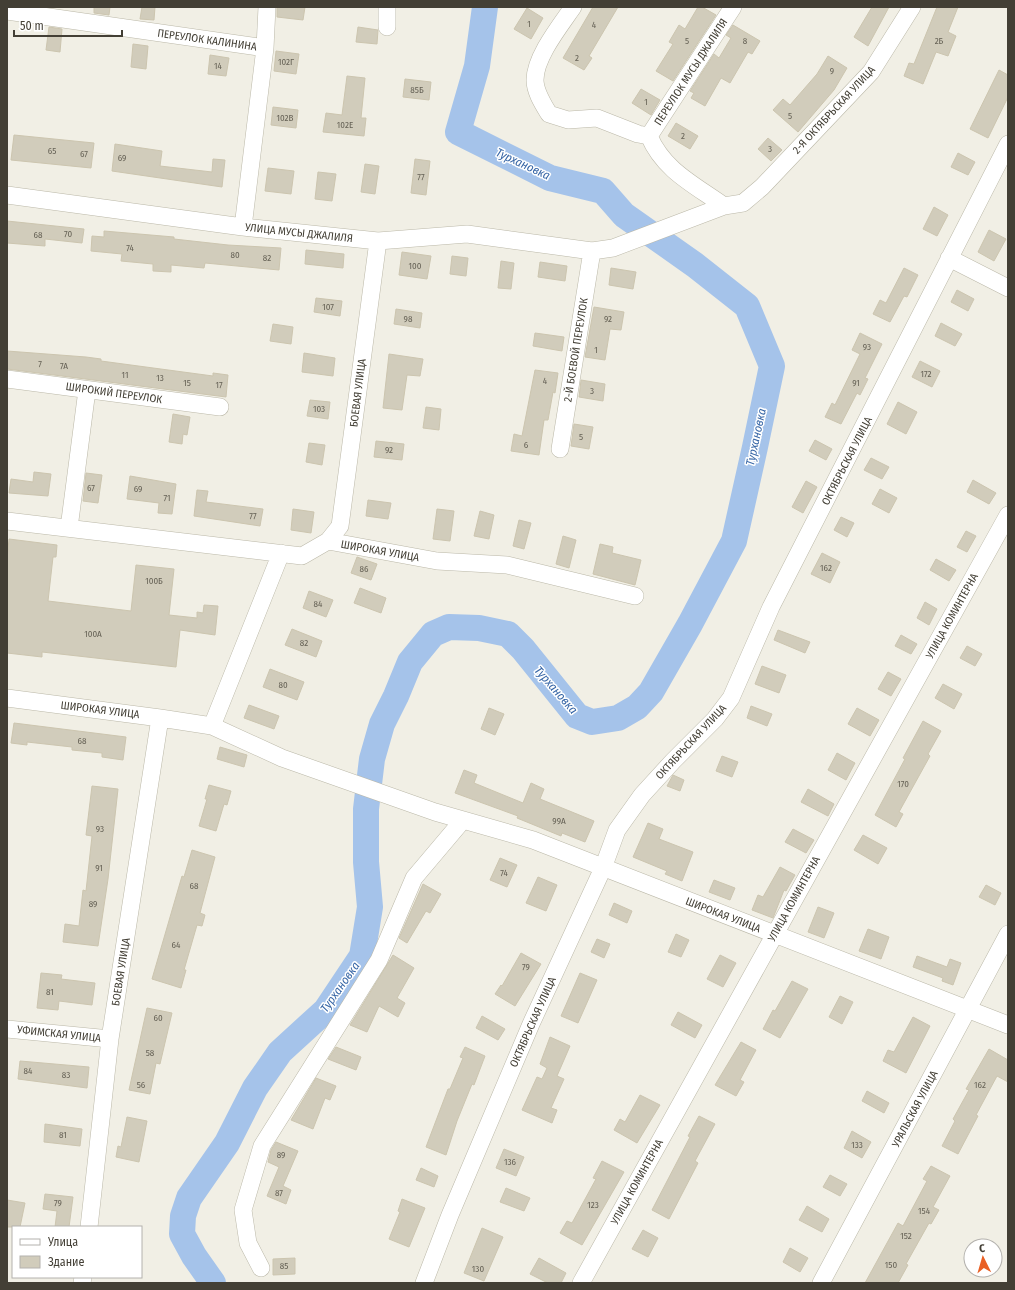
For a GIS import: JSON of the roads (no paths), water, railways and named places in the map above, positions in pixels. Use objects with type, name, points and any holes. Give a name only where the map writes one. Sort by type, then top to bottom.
[{"type":"street","points":[[243,227],[265,48],[267,7]]},
{"type":"street","points":[[387,7],[387,27]]},
{"type":"street","points":[[573,7],[538,62],[535,80],[539,96],[549,114],[568,120],[597,118],[638,134],[649,136],[654,146],[670,168],[724,206]]},
{"type":"street","name":"ПЕРЕУЛОК МУСЫ ДЖАЛИЛЯ","points":[[649,136],[733,7]]},
{"type":"street","name":"2-Я ОКТЯБРЬСКАЯ УЛИЦА","points":[[743,203],[762,187],[872,72],[912,7]]},
{"type":"street","name":"ПЕРЕУЛОК КАЛИНИНА","points":[[7,11],[265,48]]},
{"type":"street","name":"ОКТЯБРЬСКАЯ УЛИЦА","points":[[424,1283],[450,1215],[531,1024],[603,868],[617,830],[642,795],[672,761],[715,719],[731,698],[771,607],[1008,144]]},
{"type":"street","name":"УЛИЦА МУСЫ ДЖАЛИЛЯ","points":[[7,195],[243,227],[378,241],[467,234],[592,251],[613,248],[724,206],[743,203]]},
{"type":"street","name":"БОЕВАЯ УЛИЦА","points":[[328,541],[340,526],[378,241]]},
{"type":"street","name":"2-Й БОЕВОЙ ПЕРЕУЛОК","points":[[560,449],[592,251]]},
{"type":"street","points":[[949,258],[1008,288]]},
{"type":"street","name":"ШИРОКИЙ ПЕРЕУЛОК","points":[[7,379],[220,407]]},
{"type":"street","points":[[69,528],[87,390]]},
{"type":"street","name":"УЛИЦА КОМИНТЕРНА","points":[[580,1283],[1008,515]]},
{"type":"street","name":"ШИРОКАЯ УЛИЦА","points":[[7,520],[302,556],[328,541],[437,561],[507,565],[635,596]]},
{"type":"street","points":[[212,726],[281,553]]},
{"type":"street","name":"ШИРОКАЯ УЛИЦА","points":[[7,698],[212,726],[282,758],[435,812],[533,840],[774,936],[968,1009],[1008,1026]]},
{"type":"street","name":"БОЕВАЯ УЛИЦА","points":[[89,1226],[110,1039],[160,718]]},
{"type":"street","points":[[261,1268],[248,1243],[243,1210],[262,1146],[379,960],[414,878],[463,820]]},
{"type":"street","name":"УРАЛЬСКАЯ УЛИЦА","points":[[821,1283],[1008,934]]},
{"type":"street","name":"УФИМСКАЯ УЛИЦА","points":[[7,1029],[110,1039]]},
{"type":"waterway","name":"Турхановка","points":[[213,1283],[194,1256],[182,1234],[183,1216],[189,1198],[227,1143],[255,1088],[280,1052],[326,1010],[362,956],[370,907],[366,862],[366,809],[372,759],[382,724],[396,696],[410,662],[433,634],[449,627],[479,628],[508,634],[523,649],[577,716],[592,722],[618,718],[637,707],[651,692],[690,624],[734,541],[755,447],[772,366],[747,306],[695,265],[624,215],[603,191],[550,178],[458,132],[477,66],[485,7]]}]
